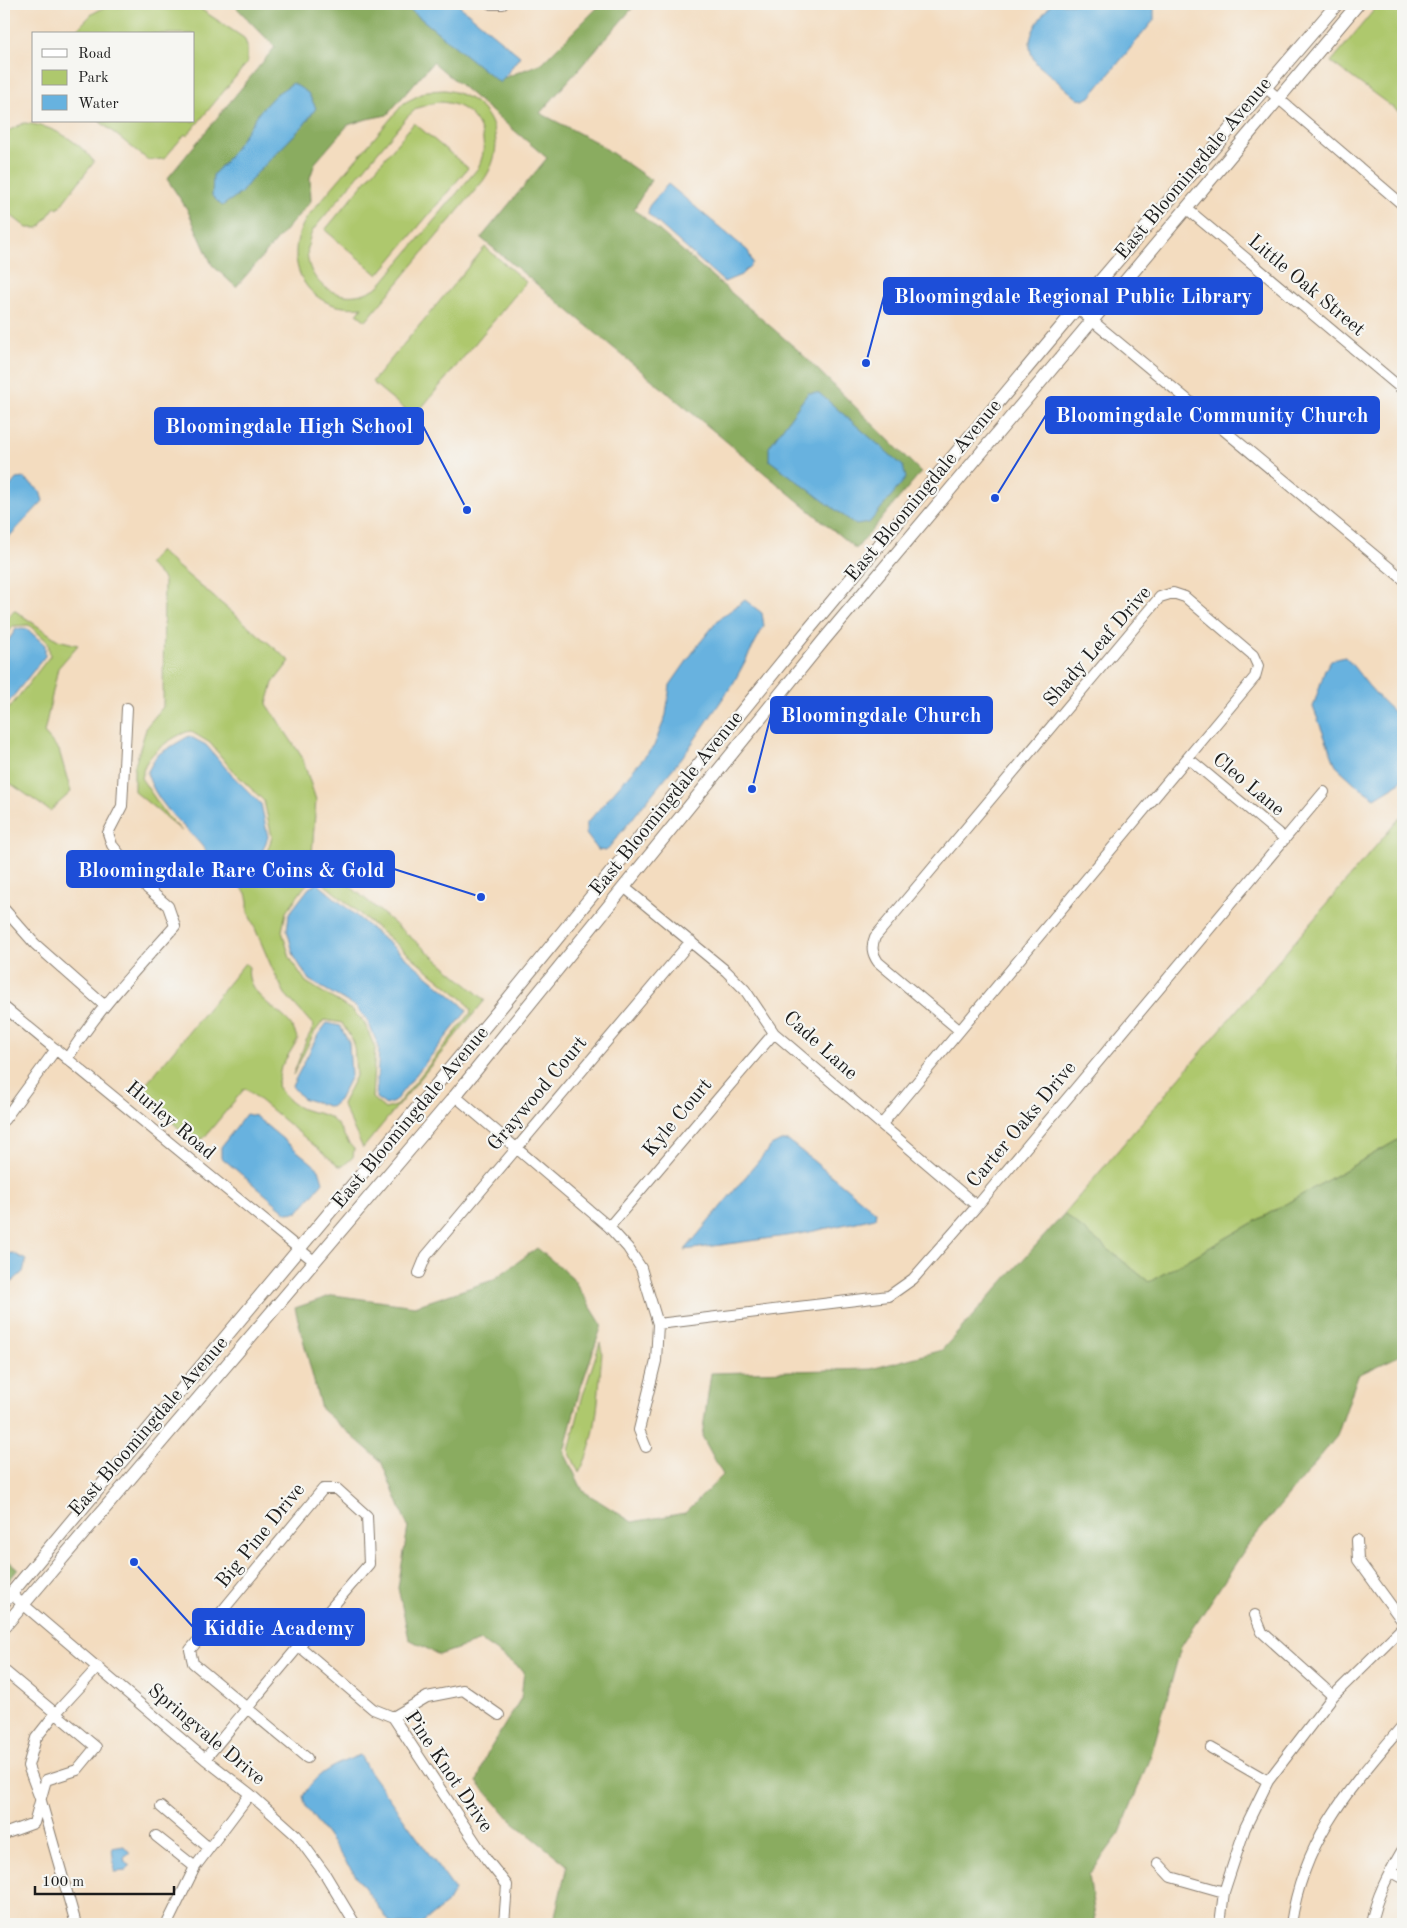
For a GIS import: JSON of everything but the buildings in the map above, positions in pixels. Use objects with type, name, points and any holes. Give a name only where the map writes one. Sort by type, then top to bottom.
[{"type":"main road","name":"East Bloomingdale Avenue","points":[[7,1598],[503,1005],[809,629],[1077,308],[1336,4]]},
{"type":"main road","name":"East Bloomingdale Avenue","points":[[4,1627],[455,1096],[824,641],[1277,98],[1358,4]]},
{"type":"main road","points":[[809,629],[824,641]]},
{"type":"main road","points":[[609,875],[624,887]]},
{"type":"main road","points":[[503,1005],[510,1014],[513,1024]]},
{"type":"street","points":[[491,4],[503,4]]},
{"type":"street","points":[[1265,88],[1403,205]]},
{"type":"street","name":"Little Oak Street","points":[[1186,208],[1403,390]]},
{"type":"street","points":[[1077,308],[1403,579]]},
{"type":"street","name":"Shady Leaf Drive","points":[[882,1124],[1255,677],[1258,666],[1253,655],[1185,597],[1173,593],[1160,597],[875,938],[872,946],[878,962],[959,1030]]},
{"type":"street","points":[[67,1059],[82,1034],[175,926],[168,906],[148,889],[112,846],[108,832],[122,806],[127,708]]},
{"type":"street","name":"Cleo Lane","points":[[1188,758],[1285,839]]},
{"type":"street","name":"Carter Oaks Drive","points":[[658,1324],[888,1296],[913,1279],[977,1206],[1324,792]]},
{"type":"street","name":"Cade Lane","points":[[624,887],[691,941],[745,990],[774,1033],[977,1206]]},
{"type":"street","points":[[4,909],[35,944],[105,1006]]},
{"type":"street","name":"Graywood Court","points":[[419,1273],[426,1256],[691,941]]},
{"type":"street","name":"Hurley Road","points":[[4,1007],[314,1262]]},
{"type":"street","name":"Kyle Court","points":[[609,1227],[774,1033]]},
{"type":"street","points":[[4,1120],[56,1049]]},
{"type":"street","points":[[455,1096],[609,1227],[628,1248],[641,1268],[658,1324],[656,1361],[639,1430],[646,1447]]},
{"type":"street","name":"Big Pine Drive","points":[[205,1759],[247,1709],[298,1645],[369,1564],[366,1516],[337,1490],[323,1489],[190,1650],[193,1663],[247,1709],[306,1758]]},
{"type":"street","points":[[1357,1540],[1358,1560],[1403,1622]]},
{"type":"street","name":"Springvale Drive","points":[[7,1598],[23,1604],[205,1759],[250,1794],[297,1836],[325,1874],[355,1924]]},
{"type":"street","points":[[1255,1615],[1262,1632],[1333,1696]]},
{"type":"street","points":[[1220,1924],[1224,1892],[1245,1828],[1268,1781],[1333,1696],[1403,1627]]},
{"type":"street","name":"Pine Knot Drive","points":[[298,1645],[373,1709],[393,1717],[486,1860],[507,1884],[504,1924]]},
{"type":"street","points":[[76,1924],[41,1801],[28,1766],[36,1738],[98,1667]]},
{"type":"street","points":[[4,1834],[34,1822],[46,1780],[77,1770],[96,1747],[6,1672]]},
{"type":"street","points":[[393,1717],[427,1697],[463,1690],[499,1715]]},
{"type":"street","points":[[1291,1924],[1302,1876],[1312,1850],[1326,1825],[1350,1788],[1403,1725]]},
{"type":"street","points":[[1211,1748],[1268,1781]]},
{"type":"street","points":[[168,1924],[195,1867],[250,1794]]},
{"type":"street","points":[[161,1807],[210,1848]]},
{"type":"street","points":[[156,1836],[195,1867]]},
{"type":"street","points":[[1371,1924],[1379,1896],[1390,1871],[1403,1849]]},
{"type":"street","points":[[1158,1864],[1171,1878],[1224,1892]]},
{"type":"street","points":[[1390,1871],[1403,1878]]},
{"type":"green space","points":[[110,4],[193,4],[244,38],[247,45],[247,63],[187,136],[185,134],[164,159],[148,160],[100,122],[195,122],[195,32],[74,32],[92,14]]},
{"type":"green space","points":[[233,4],[410,4],[501,79],[542,63],[601,4],[636,4],[540,113],[596,142],[651,180],[634,209],[799,351],[921,472],[856,549],[481,238],[547,158],[433,62],[387,115],[348,125],[315,163],[310,178],[311,201],[236,287],[212,265],[187,209],[167,179],[275,47]]},
{"type":"green space","points":[[1379,4],[1403,4],[1403,115],[1331,62]]},
{"type":"green space","points":[[445,90],[461,94],[474,102],[485,112],[492,123],[495,151],[491,166],[483,181],[366,321],[357,314],[362,307],[343,307],[326,302],[313,293],[303,281],[297,266],[296,250],[299,233],[308,216],[404,103],[427,91]],"holes":[[[437,102],[450,103],[461,107],[470,114],[482,133],[482,156],[478,168],[380,285],[364,293],[349,295],[335,293],[323,286],[314,275],[308,262],[308,247],[313,230],[407,117],[417,108]]]},
{"type":"green space","points":[[24,123],[54,130],[63,135],[80,147],[94,162],[58,209],[55,207],[39,228],[27,228],[4,210],[4,133]]},
{"type":"green space","points":[[414,123],[468,168],[378,275],[325,230]]},
{"type":"green space","points":[[485,247],[526,282],[414,417],[372,382]]},
{"type":"green space","points":[[159,551],[290,661],[273,683],[267,704],[302,757],[316,800],[312,854],[485,1000],[363,1148],[342,1104],[356,1076],[354,1043],[342,1023],[324,1020],[314,1033],[293,1075],[314,1026],[285,994],[272,968],[248,912],[248,901],[246,893],[241,887],[238,866],[267,852],[272,837],[264,801],[233,771],[210,743],[190,731],[176,737],[153,754],[147,761],[141,778],[167,816],[182,831],[134,791],[134,768],[147,726],[163,707],[164,579],[148,564]],"holes":[[[314,879],[318,879],[465,1001],[471,1010],[470,1014],[396,1106],[385,1109],[372,1098],[375,1048],[364,1022],[353,1011],[306,982],[290,958],[282,931],[286,912],[305,886]]]},
{"type":"green space","points":[[14,610],[58,640],[78,645],[58,668],[44,733],[59,750],[71,792],[50,811],[4,779],[4,715],[50,656],[48,642],[29,625],[13,626],[4,639],[4,623]]},
{"type":"green space","points":[[1403,814],[1403,1137],[1149,1282],[1064,1214]]},
{"type":"green space","points":[[245,963],[249,967],[251,984],[262,998],[289,1022],[298,1039],[281,1067],[277,1086],[296,1106],[327,1116],[338,1125],[354,1149],[353,1157],[343,1166],[339,1166],[245,1088],[203,1139],[186,1135],[145,1097],[143,1088]]},
{"type":"green space","points":[[1403,1137],[1403,1354],[1358,1375],[1337,1436],[1247,1546],[1181,1647],[1152,1752],[1120,1833],[1089,1875],[1096,1924],[553,1924],[567,1865],[512,1821],[477,1782],[487,1754],[521,1698],[524,1671],[481,1641],[439,1655],[409,1639],[398,1588],[408,1527],[381,1461],[321,1409],[295,1308],[333,1295],[415,1306],[493,1280],[537,1248],[572,1277],[602,1325],[579,1393],[564,1452],[583,1491],[632,1522],[685,1513],[723,1475],[702,1436],[711,1373],[871,1369],[942,1350],[1064,1214],[1149,1282]]},
{"type":"green space","points":[[600,1343],[602,1352],[594,1430],[586,1459],[579,1473],[569,1451],[583,1395]]},
{"type":"green space","points":[[4,1557],[18,1569],[4,1587]]},
{"type":"water","points":[[403,4],[457,4],[520,56],[500,83]]},
{"type":"water","points":[[1051,4],[1151,4],[1154,7],[1154,20],[1090,97],[1084,100],[1078,99],[1037,64],[1032,56],[1030,40],[1032,32]]},
{"type":"water","points":[[293,83],[308,93],[316,108],[304,125],[255,175],[241,193],[222,206],[212,196],[213,175],[229,157],[260,111],[276,94]]},
{"type":"water","points":[[668,184],[748,251],[753,263],[741,275],[724,282],[648,214],[649,206]]},
{"type":"water","points":[[808,393],[819,393],[903,466],[906,478],[869,523],[856,525],[769,460],[769,447]]},
{"type":"water","points":[[24,478],[40,491],[43,501],[4,542],[4,494],[16,479]]},
{"type":"water","points":[[745,600],[762,613],[764,626],[734,682],[687,751],[606,851],[598,850],[586,834],[586,824],[654,746],[666,715],[670,685],[698,645],[719,619]]},
{"type":"water","points":[[16,629],[27,629],[45,645],[45,656],[4,708],[4,647]]},
{"type":"water","points":[[1345,657],[1403,724],[1403,777],[1398,784],[1375,798],[1360,788],[1336,766],[1313,707],[1325,670],[1331,660]]},
{"type":"water","points":[[189,736],[206,745],[230,773],[261,804],[268,837],[263,850],[228,865],[216,863],[172,815],[160,799],[147,773],[157,755]]},
{"type":"water","points":[[317,883],[467,1011],[394,1102],[386,1105],[376,1098],[379,1047],[367,1020],[356,1007],[309,980],[294,956],[287,930],[289,914],[309,888]]},
{"type":"water","points":[[327,1023],[340,1026],[349,1043],[351,1076],[339,1100],[331,1107],[302,1098],[292,1086],[318,1035]]},
{"type":"water","points":[[246,1114],[255,1116],[319,1169],[323,1182],[298,1212],[287,1213],[221,1157],[221,1147]]},
{"type":"water","points":[[781,1141],[788,1141],[795,1146],[876,1212],[875,1218],[800,1234],[685,1250],[771,1146]]},
{"type":"water","points":[[13,1253],[26,1260],[23,1272],[4,1289],[4,1254]]},
{"type":"water","points":[[360,1755],[367,1768],[455,1890],[448,1902],[421,1924],[391,1924],[306,1807],[303,1796],[314,1780],[327,1770]]},
{"type":"water","points":[[124,1846],[130,1853],[125,1856],[124,1861],[131,1866],[126,1871],[115,1872],[112,1848]]},
{"type":"place","name":"Bloomingdale Regional Public Library","points":[[866,363]]},
{"type":"place","name":"Bloomingdale Community Church","points":[[995,498]]},
{"type":"place","name":"Bloomingdale High School","points":[[467,510]]},
{"type":"place","name":"Bloomingdale Church","points":[[752,789]]},
{"type":"place","name":"Bloomingdale Rare Coins & Gold","points":[[481,897]]},
{"type":"place","name":"Kiddie Academy","points":[[134,1562]]}]
